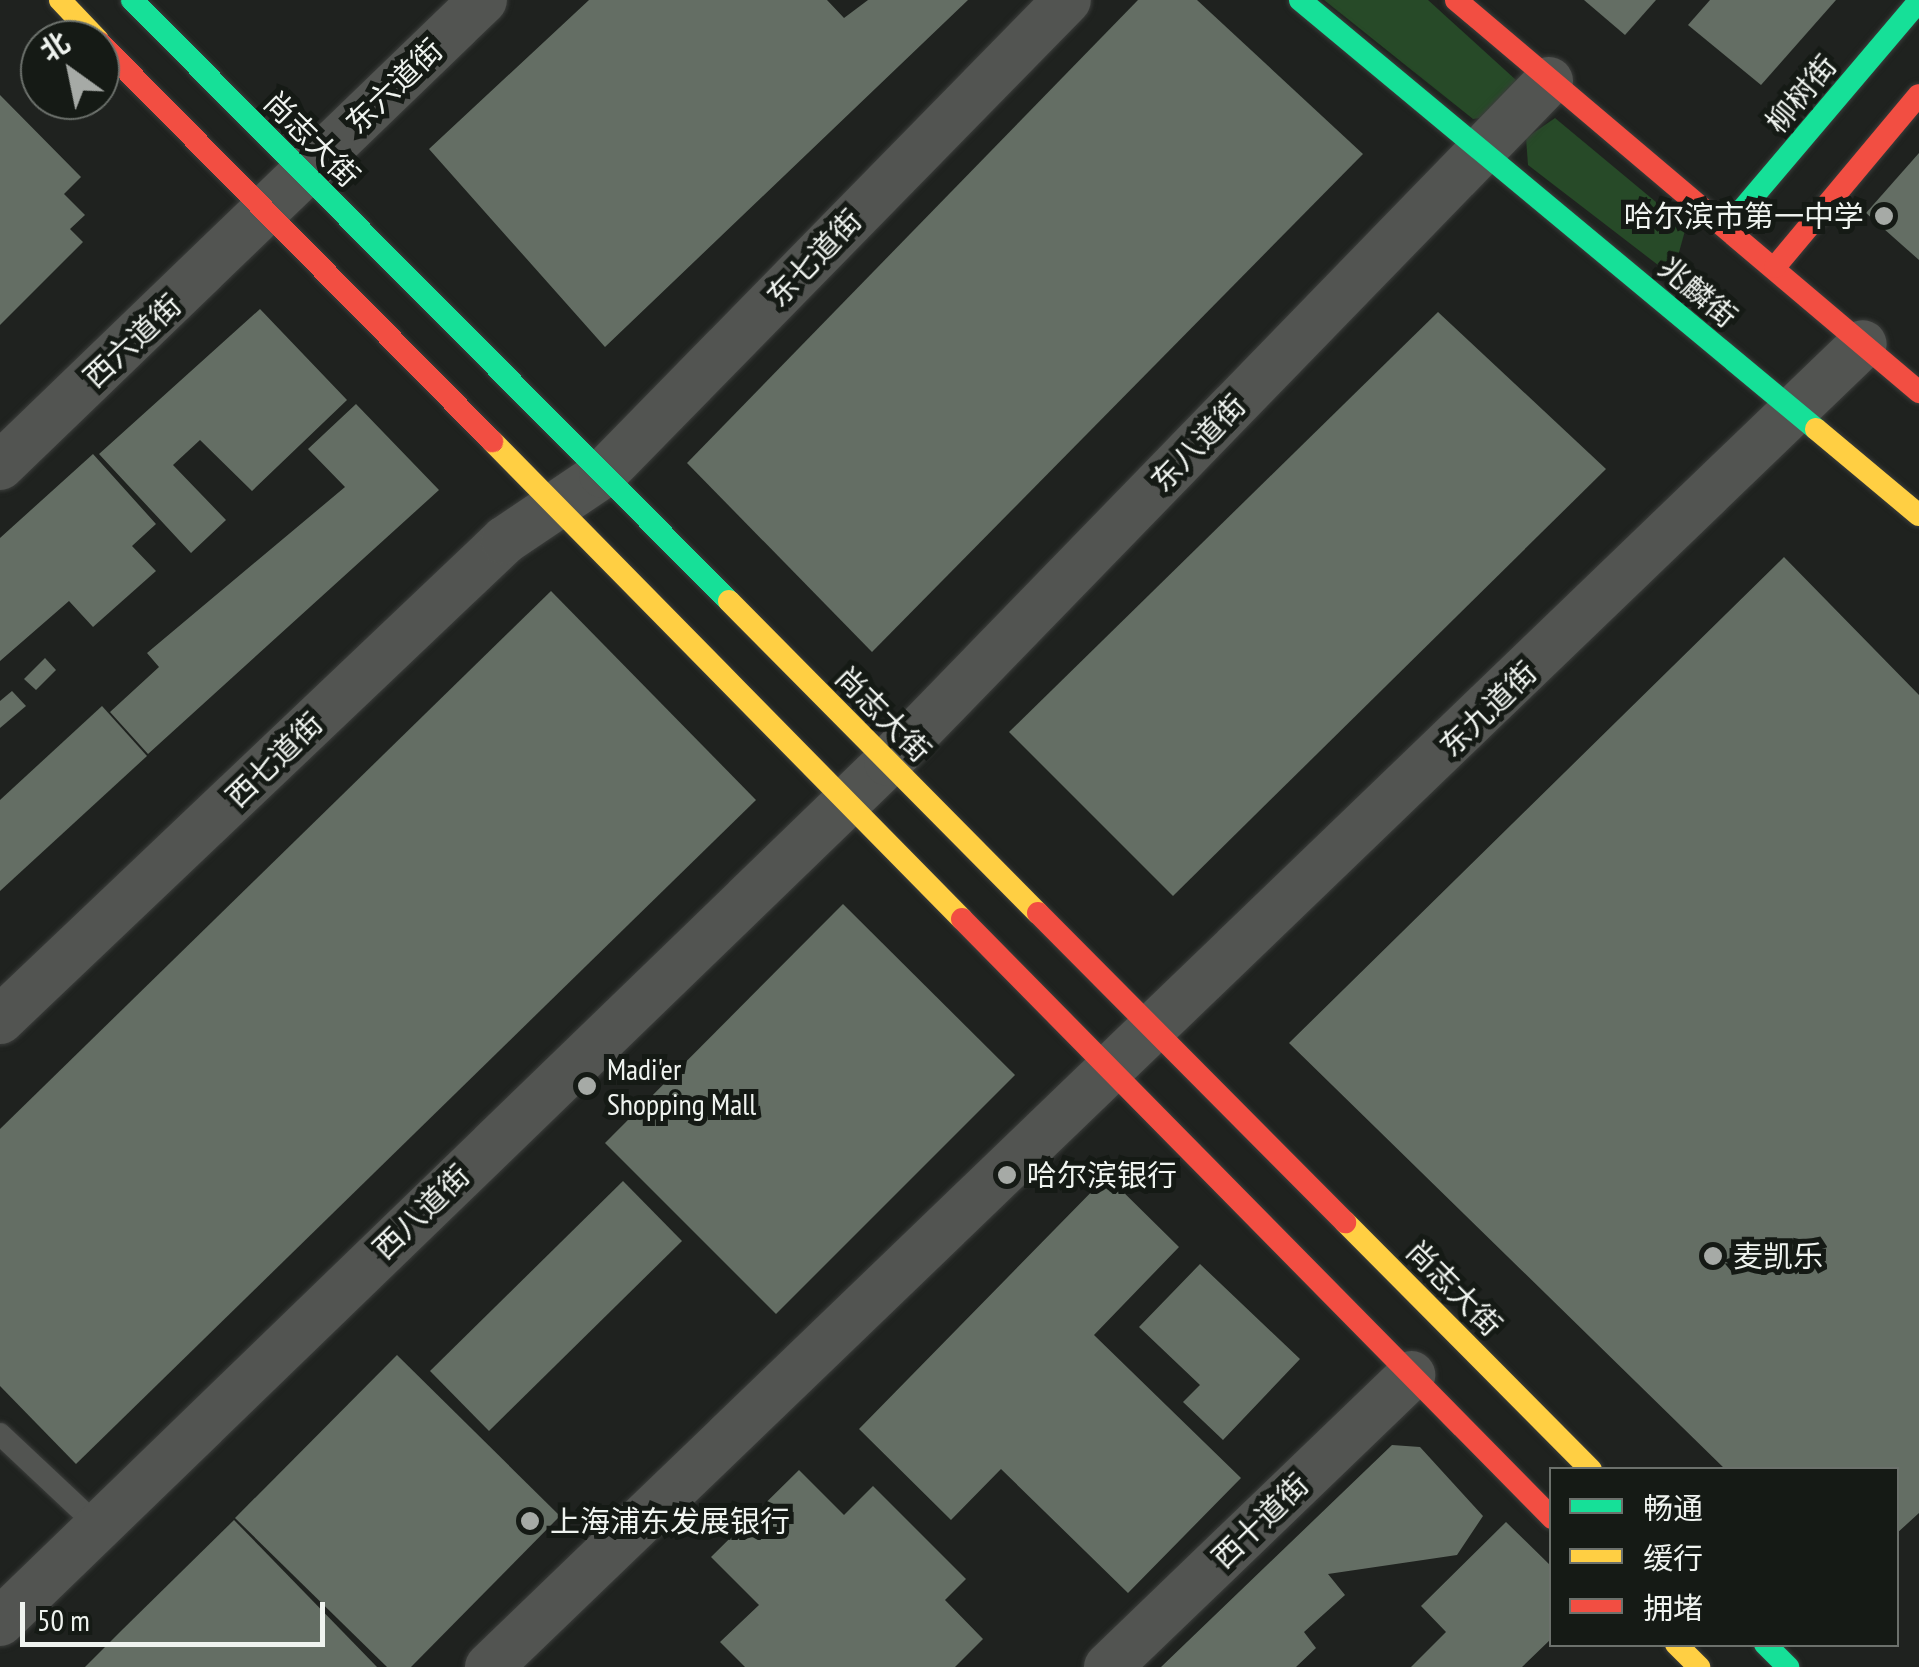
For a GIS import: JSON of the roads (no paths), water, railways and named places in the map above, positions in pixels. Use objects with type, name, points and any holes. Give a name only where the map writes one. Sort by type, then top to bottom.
[{"type":"main road","points":[[60,0],[79,20]]},
{"type":"main road","name":"尚志大街","points":[[132,0],[1589,1467]]},
{"type":"main road","name":"兆麟街","points":[[1300,0],[1919,515]]},
{"type":"main road","points":[[1456,0],[1549,81],[1729,225],[1919,392]]},
{"type":"main road","name":"柳树街","points":[[1729,225],[1919,2]]},
{"type":"main road","points":[[120,63],[264,217],[1549,1515]]},
{"type":"main road","points":[[1775,267],[1919,95]]},
{"type":"main road","points":[[1679,1647],[1699,1667]]},
{"type":"main road","points":[[1768,1647],[1788,1667]]},
{"type":"street","name":"东六道街","points":[[264,217],[483,0]]},
{"type":"street","name":"东七道街","points":[[558,513],[602,474],[1067,0]]},
{"type":"street","name":"东八道街","points":[[844,802],[888,762],[1549,81]]},
{"type":"street","name":"西六道街","points":[[0,466],[264,217]]},
{"type":"street","name":"东九道街","points":[[490,1667],[1863,344]]},
{"type":"street","name":"西七道街","points":[[0,1020],[506,540],[558,513]]},
{"type":"street","name":"西八道街","points":[[0,1622],[844,802]]},
{"type":"street","name":"西十道街","points":[[1108,1667],[1411,1375]]},
{"type":"lane","points":[[0,1434],[98,1526]]},
{"type":"place","name":"哈尔滨市第一中学","points":[[1884,216]]},
{"type":"place","name":"Madi'er Shopping Mall","points":[[587,1086]]},
{"type":"place","name":"哈尔滨银行","points":[[1007,1175]]},
{"type":"place","name":"麦凯乐","points":[[1713,1256]]},
{"type":"place","name":"上海浦东发展银行","points":[[530,1521]]}]
